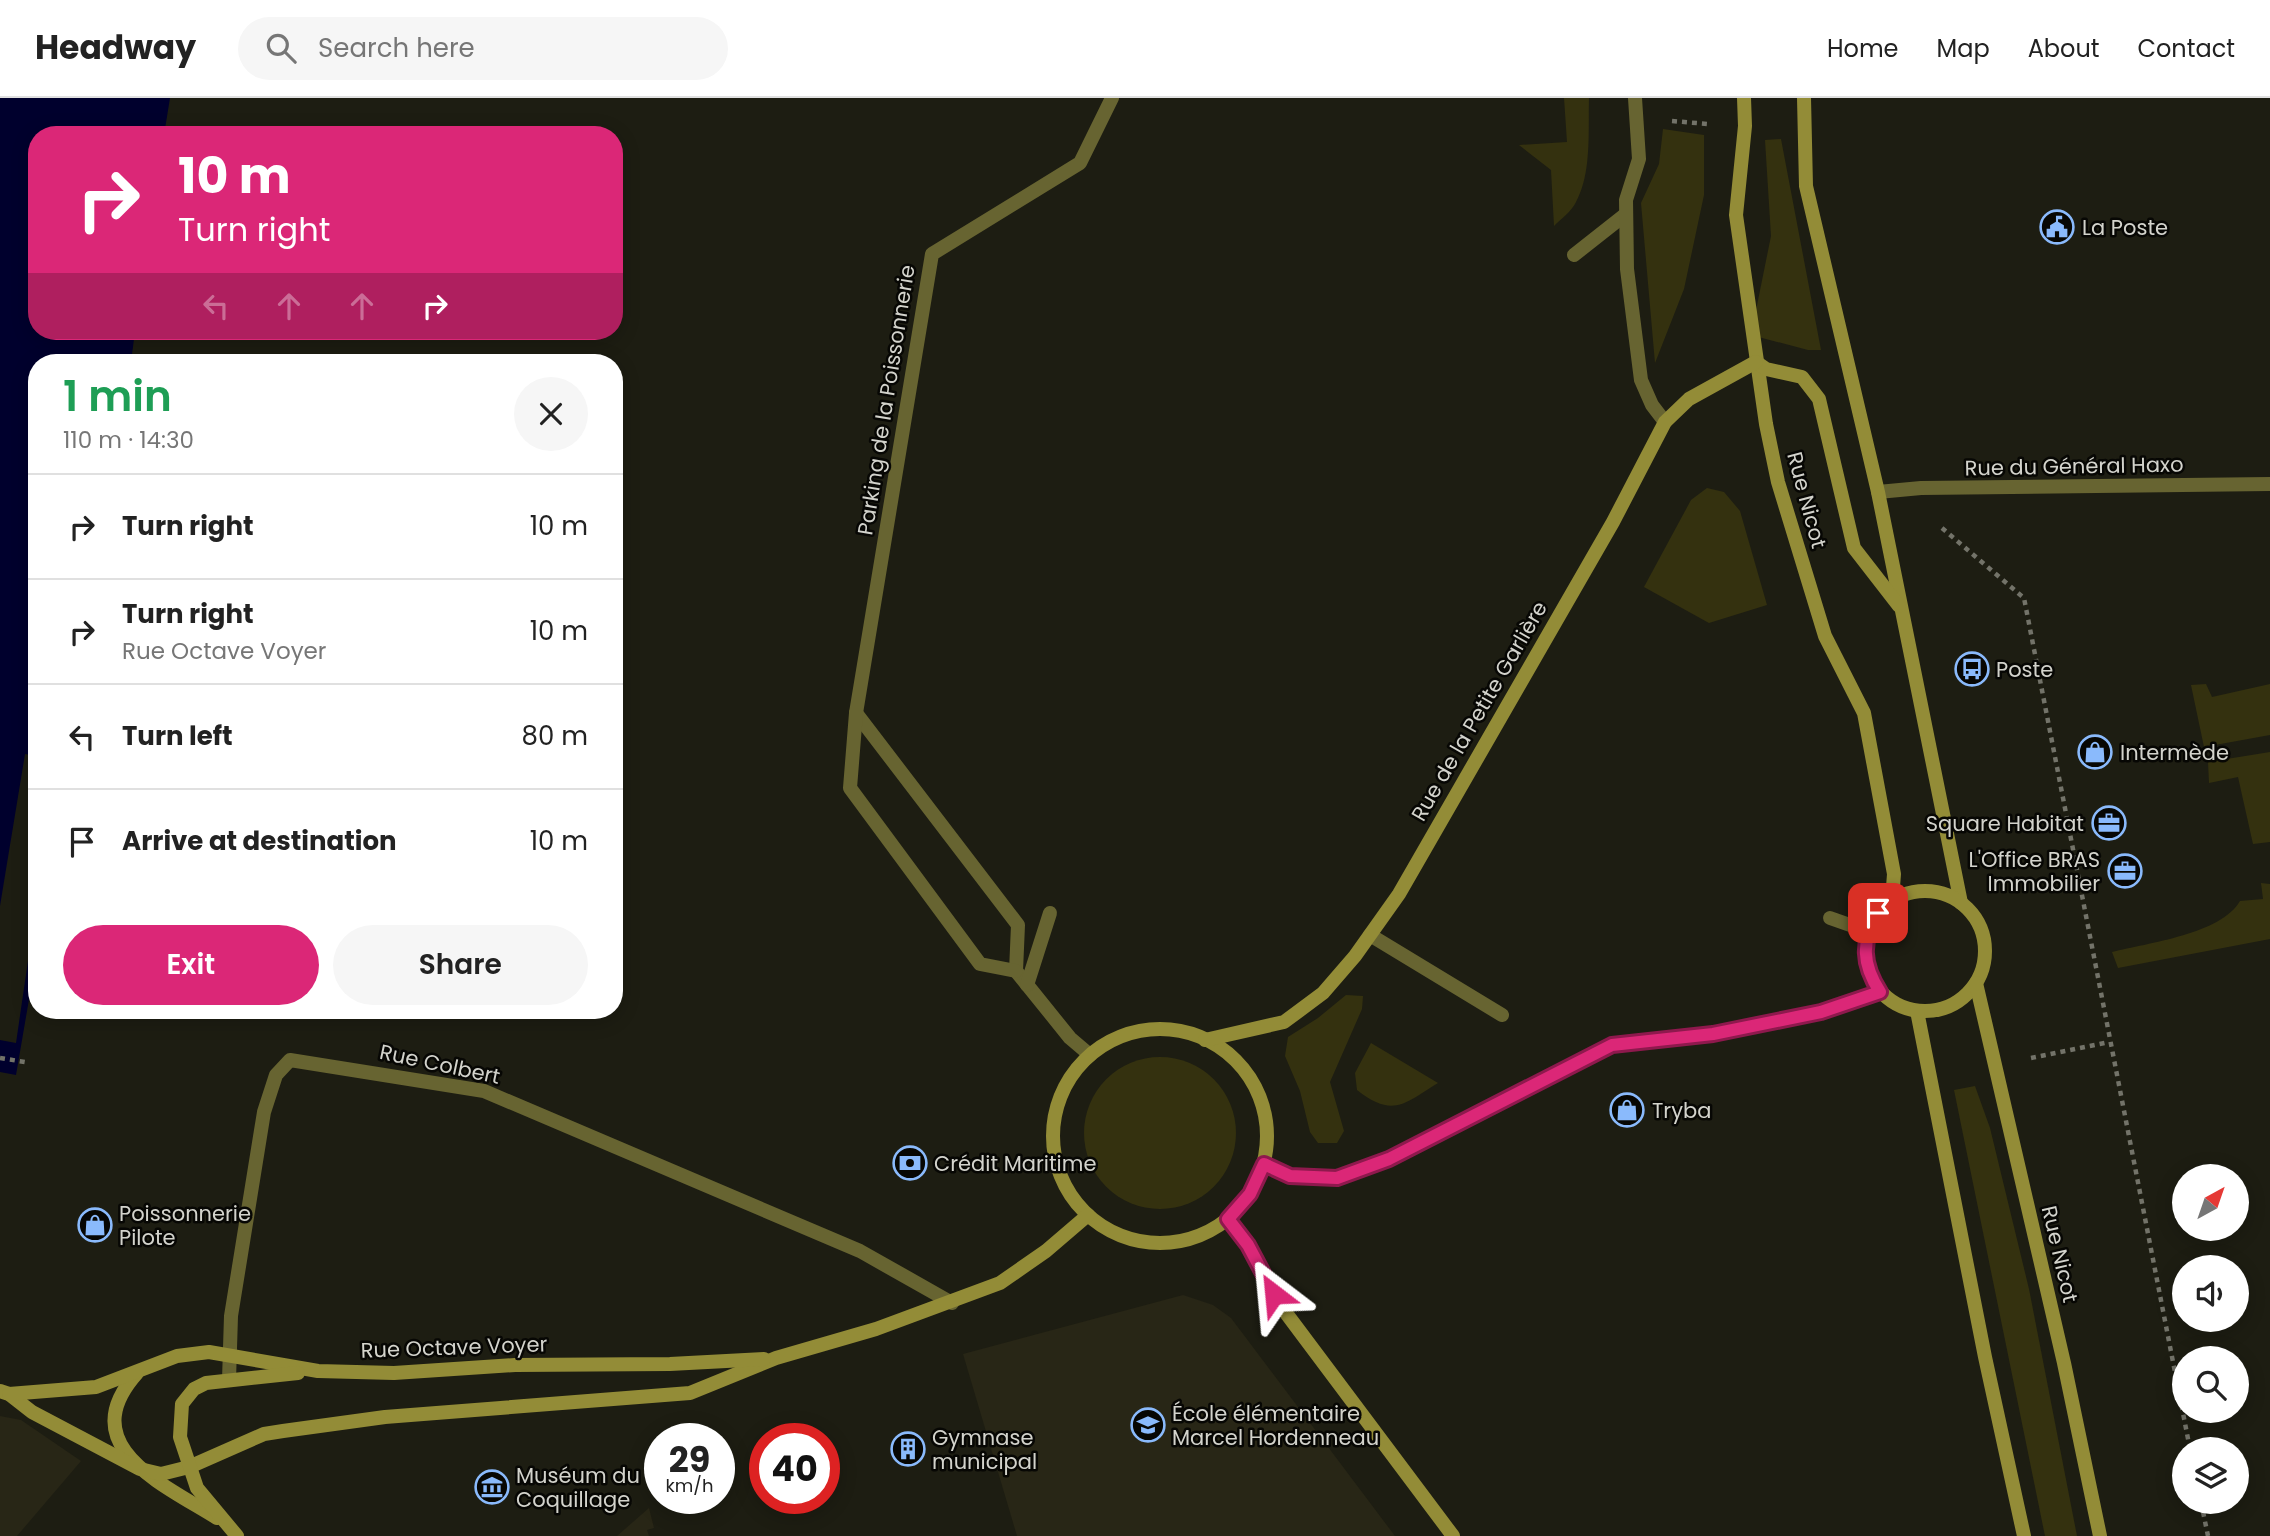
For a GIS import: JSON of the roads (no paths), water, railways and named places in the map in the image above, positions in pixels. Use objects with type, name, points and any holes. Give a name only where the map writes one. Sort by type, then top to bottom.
[{"type":"street","name":"Parking de la Poissonnerie","points":[[1016,971],[979,964],[850,788],[856,713],[932,254],[1080,163],[1112,98]]},
{"type":"street","points":[[1635,98],[1639,159],[1626,200],[1627,269],[1635,351],[1649,399],[1665,422]]},
{"type":"street","name":"Rue Nicot","points":[[1744,98],[1745,126],[1736,215],[1756,362],[1778,482],[1825,636],[1864,713],[1894,874],[1892,900]]},
{"type":"street","points":[[1804,98],[1806,186],[1878,492],[1961,904]]},
{"type":"street","points":[[1574,255],[1626,214]]},
{"type":"street","points":[[1756,362],[1766,369],[1802,377],[1819,399],[1854,548],[1901,609]]},
{"type":"street","name":"Rue de la Petite Garlière","points":[[1205,1040],[1284,1022],[1323,993],[1399,894],[1613,522],[1665,422],[1689,399],[1756,362]]},
{"type":"street","name":"Rue du Général Haxo","points":[[1878,492],[1921,488],[2270,484]]},
{"type":"street","points":[[856,713],[1018,925],[1016,971],[1070,1038],[1090,1055]]},
{"type":"street","points":[[1920,891],[1949,895],[1961,904],[1982,932],[1985,949],[1976,983],[1968,994],[1944,1008],[1917,1011],[1903,1007],[1880,992],[1866,964],[1867,931],[1878,913],[1892,900],[1920,891]]},
{"type":"street","points":[[1027,985],[1050,913]]},
{"type":"street","points":[[1830,918],[1867,931]]},
{"type":"street","points":[[1370,935],[1502,1015]]},
{"type":"street","name":"Rue Nicot","points":[[1976,983],[2101,1536]]},
{"type":"street","points":[[1264,1164],[1290,1176],[1337,1178],[1389,1159],[1612,1045],[1713,1034],[1821,1012],[1880,992]]},
{"type":"street","points":[[1917,1011],[1985,1357],[2024,1536]]},
{"type":"street","points":[[1158,1029],[1182,1031],[1205,1040],[1223,1050],[1252,1082],[1266,1121],[1264,1164],[1250,1194],[1228,1219],[1190,1239],[1157,1243],[1126,1237],[1088,1215],[1062,1179],[1052,1135],[1063,1090],[1090,1055],[1110,1041],[1133,1033],[1158,1029]]},
{"type":"street","name":"Rue Colbert","points":[[229,1380],[231,1316],[264,1112],[275,1075],[290,1060],[484,1091],[860,1251],[953,1303]]},
{"type":"street","name":"Rue Octave Voyer","points":[[140,1469],[161,1474],[189,1467],[264,1434],[385,1417],[690,1392],[776,1358],[953,1303],[1000,1283],[1046,1251],[1088,1215]]},
{"type":"street","points":[[1228,1219],[1248,1245],[1283,1309],[1453,1536]]},
{"type":"street","name":"Rue Octave Voyer","points":[[5,1392],[96,1387],[177,1356],[209,1352],[318,1371],[394,1373],[515,1365],[670,1364],[776,1358]]},
{"type":"street","points":[[233,1531],[197,1489],[180,1437],[182,1404],[194,1389],[206,1383],[318,1371]]},
{"type":"street","points":[[138,1372],[119,1397],[114,1423],[117,1439],[140,1469]]},
{"type":"street","points":[[5,1392],[32,1412],[140,1469],[233,1531]]},
{"type":"water","points":[[0,98],[170,98],[165,126],[28,126],[28,340],[134,340],[132,354],[28,354],[28,1005],[16,1075],[0,1072]]},
{"type":"place","name":"La Poste","points":[[2057,227]]},
{"type":"place","name":"Poste","points":[[1972,669]]},
{"type":"place","name":"Intermède","points":[[2095,752]]},
{"type":"place","name":"Square Habitat","points":[[2109,823]]},
{"type":"place","name":"L'Office BRAS Immobilier","points":[[2125,871]]},
{"type":"place","name":"Tryba","points":[[1627,1110]]},
{"type":"place","name":"Crédit Maritime","points":[[910,1163]]},
{"type":"place","name":"Poissonnerie Pilote","points":[[95,1225]]},
{"type":"place","name":"École élémentaire Marcel Hordenneau","points":[[1148,1425]]},
{"type":"place","name":"Gymnase municipal","points":[[908,1449]]},
{"type":"place","name":"Muséum du Coquillage","points":[[492,1487]]}]
